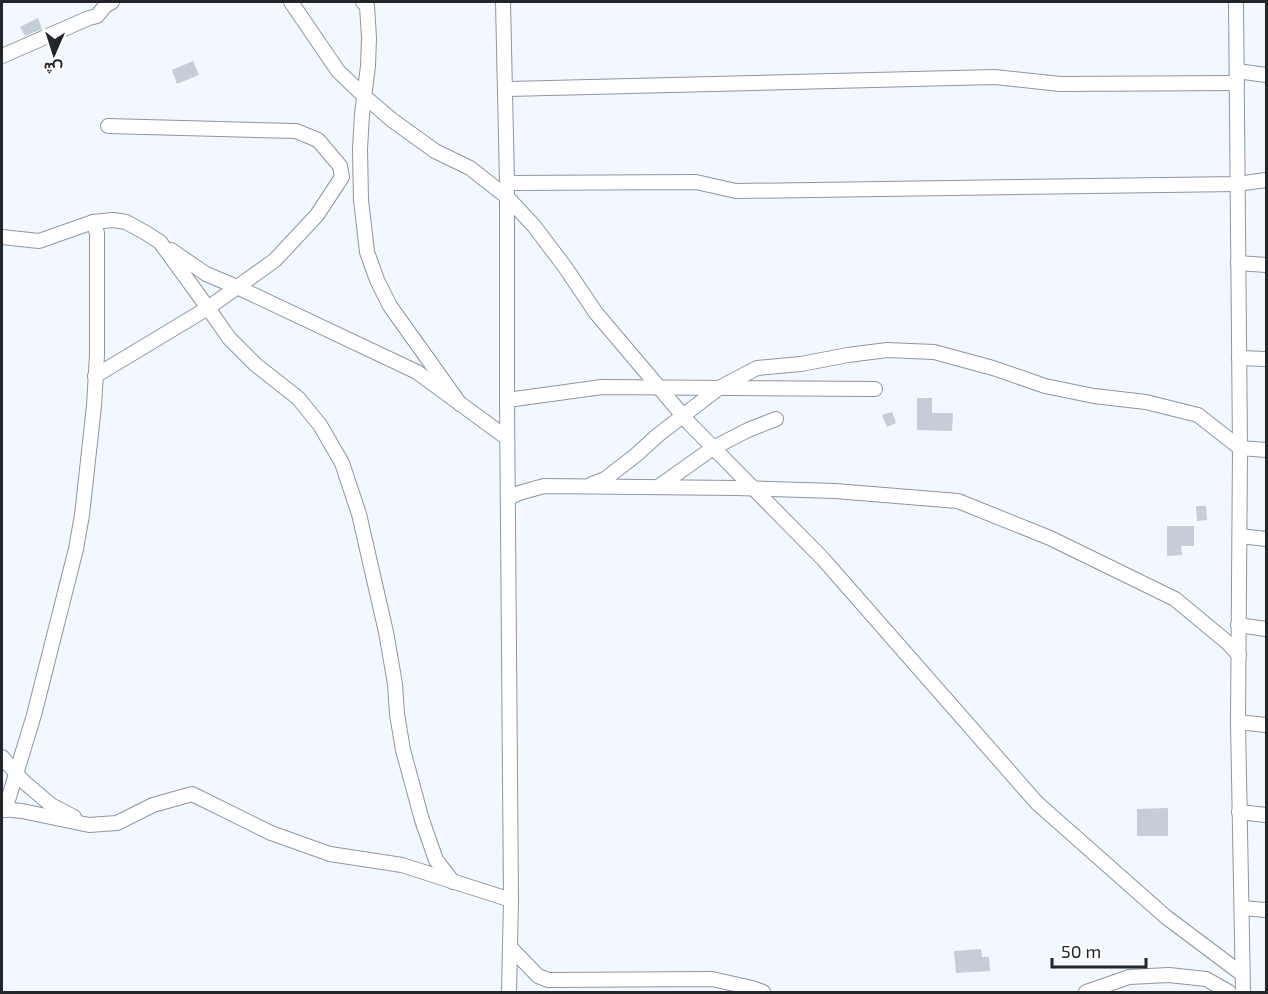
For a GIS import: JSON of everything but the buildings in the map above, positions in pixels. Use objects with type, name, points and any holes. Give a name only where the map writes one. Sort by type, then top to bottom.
[{"type":"street","points":[[2,56],[97,16],[105,6],[112,2]]},
{"type":"street","points":[[291,2],[338,71],[364,96],[392,120],[435,151],[471,168],[507,190],[566,267],[596,313],[682,416],[822,559],[1037,803],[1167,917],[1242,974]]},
{"type":"street","points":[[363,2],[367,6],[369,38],[360,149],[361,200],[367,252],[390,306],[460,404]]},
{"type":"street","points":[[503,2],[507,190],[510,993]]},
{"type":"street","points":[[1236,2],[1240,448],[1238,722],[1243,993]]},
{"type":"street","points":[[505,89],[995,77],[1060,84],[1266,75]]},
{"type":"street","points":[[95,376],[208,308],[275,260],[317,215],[342,177],[340,166],[318,140],[296,131],[108,126]]},
{"type":"street","points":[[507,190],[696,182],[736,190],[1237,184],[1266,180]]},
{"type":"street","points":[[2,237],[39,241],[93,222],[113,220],[126,222],[206,274],[417,372],[507,438]]},
{"type":"street","points":[[93,222],[97,233],[97,355],[82,515],[76,549],[34,715],[3,809],[89,825],[117,823],[153,805],[192,794],[271,833],[330,854],[402,866],[511,900]]},
{"type":"street","points":[[160,242],[229,338],[256,365],[298,398],[320,425],[342,463],[359,514],[386,632],[403,750],[422,820],[436,860],[453,882]]},
{"type":"street","points":[[1238,263],[1266,265]]},
{"type":"street","points":[[587,486],[605,479],[719,388],[757,368],[801,364],[887,350],[934,352],[993,368],[1045,386],[1094,396],[1146,402],[1198,415],[1240,448],[1266,450]]},
{"type":"street","points":[[1239,358],[1266,359]]},
{"type":"street","points":[[507,400],[602,387],[875,389]]},
{"type":"street","points":[[658,487],[713,448],[776,418]]},
{"type":"street","points":[[508,498],[544,486],[587,486],[835,491],[958,501],[1050,538],[1175,599],[1239,655]]},
{"type":"street","points":[[1240,536],[1266,539]]},
{"type":"street","points":[[1238,626],[1266,629]]},
{"type":"street","points":[[1238,722],[1266,725]]},
{"type":"street","points":[[2,757],[51,805],[89,825]]},
{"type":"street","points":[[1239,812],[1266,815]]},
{"type":"street","points":[[1242,908],[1266,910]]},
{"type":"street","points":[[510,947],[538,976],[548,980],[712,979],[752,988],[763,993]]},
{"type":"street","points":[[1086,993],[1129,977],[1169,975],[1206,979],[1228,993]]}]
